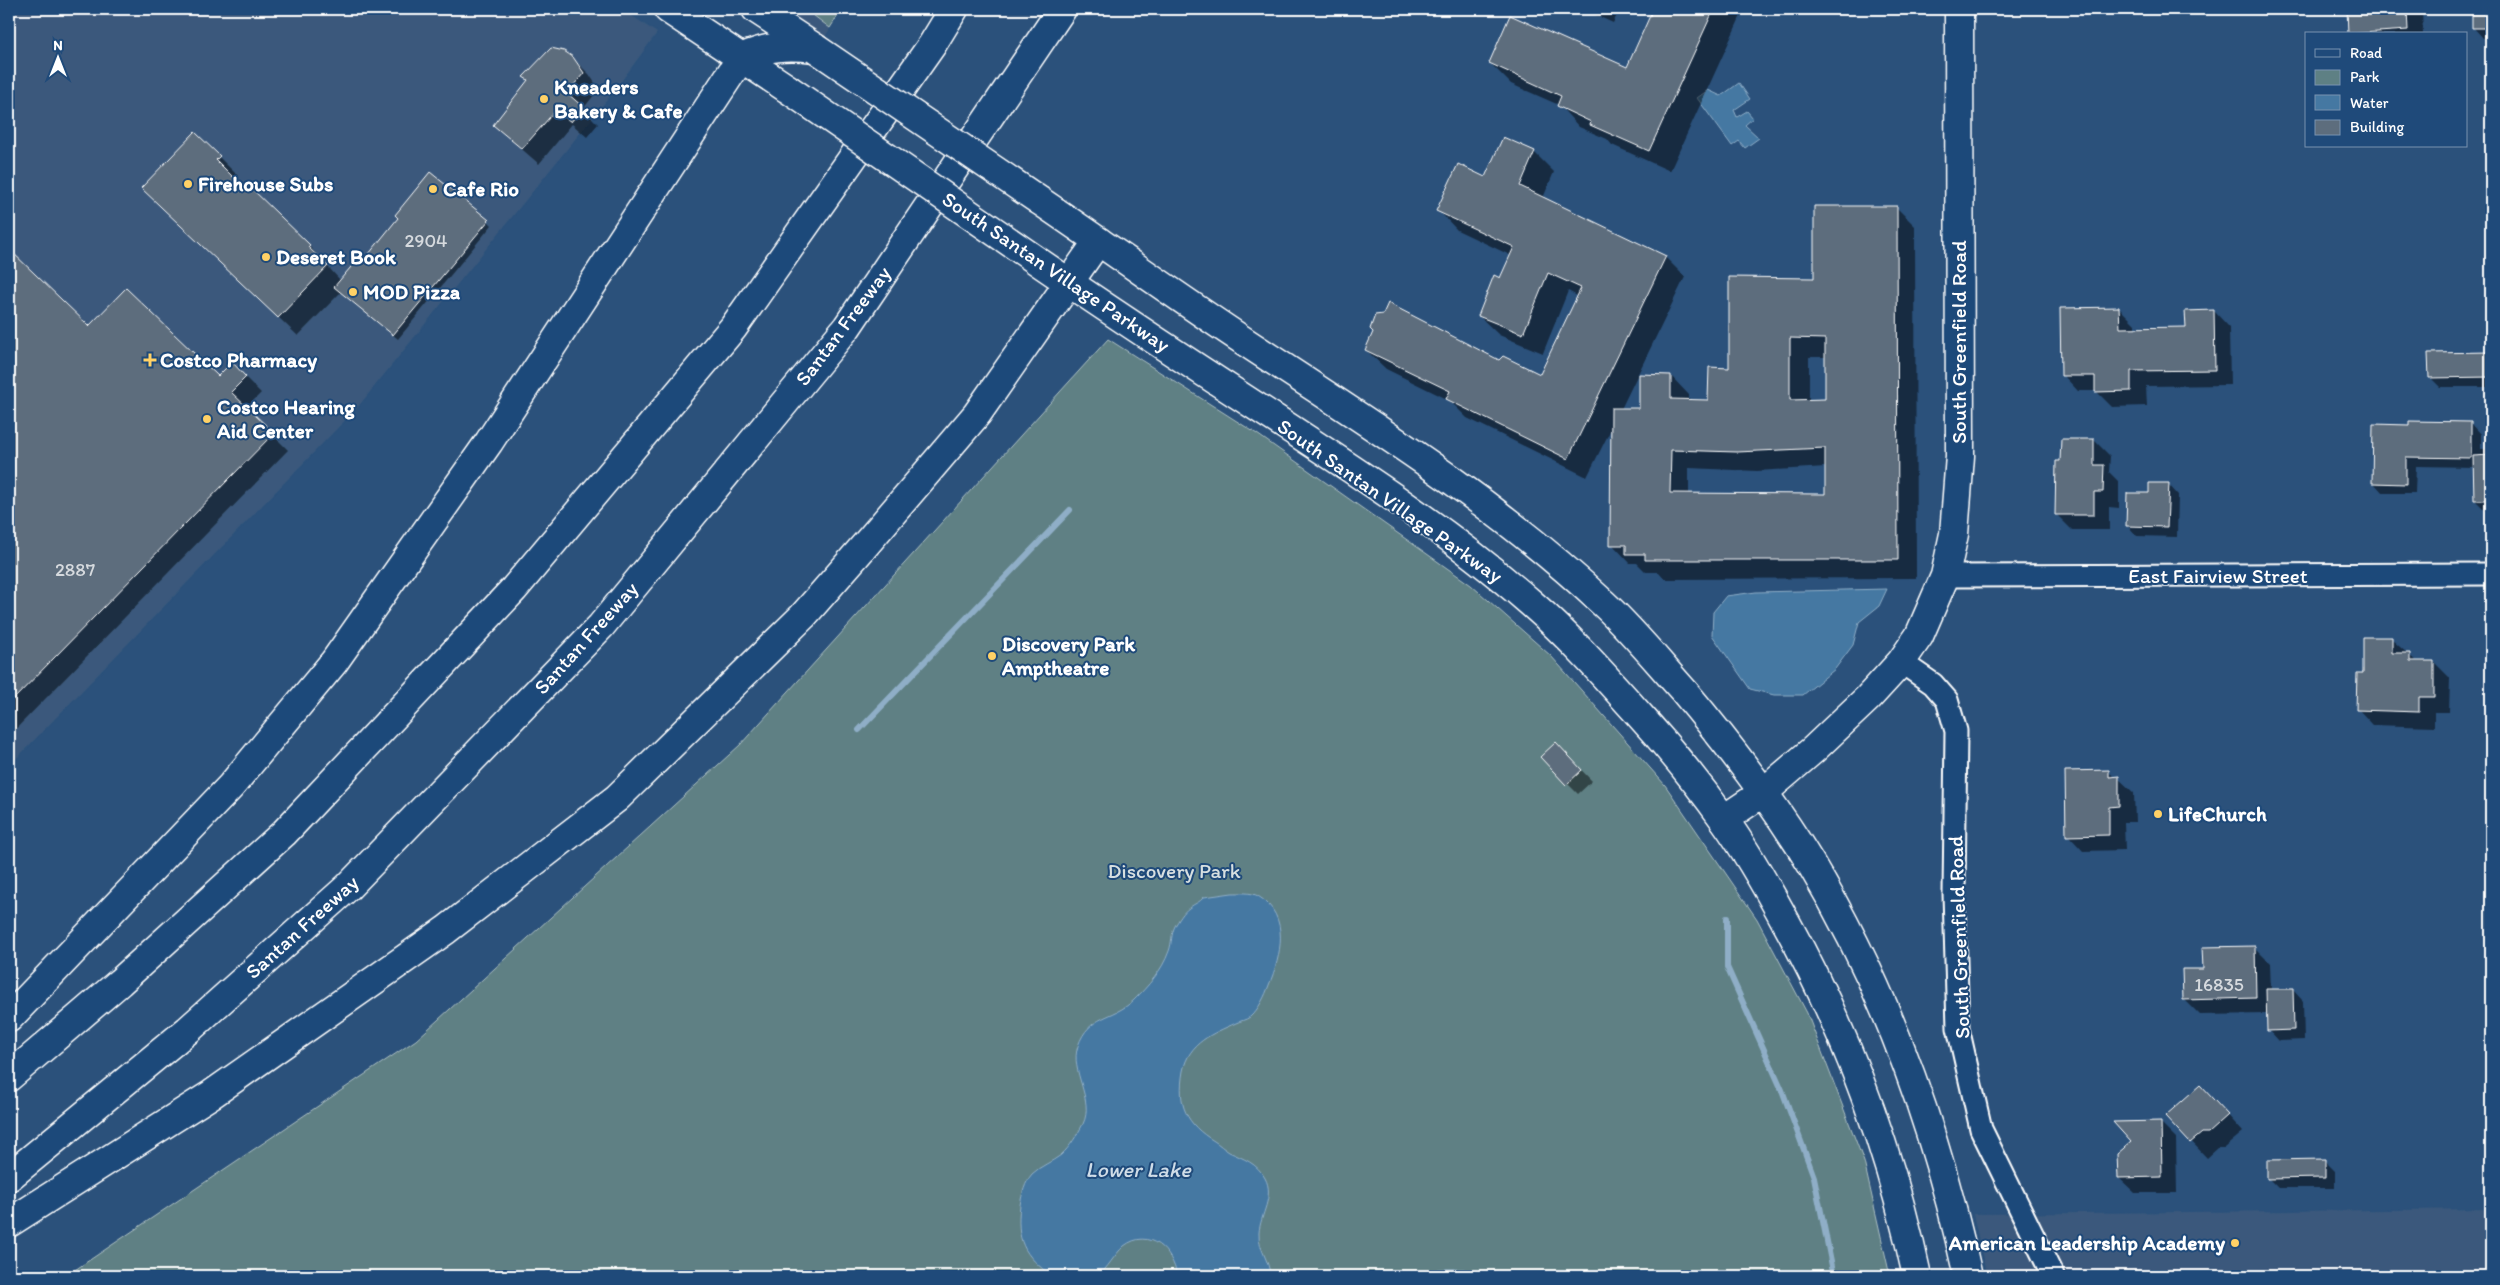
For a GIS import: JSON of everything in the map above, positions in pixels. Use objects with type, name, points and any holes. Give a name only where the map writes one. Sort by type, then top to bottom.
[{"type":"main road","name":"South Santan Village Parkway","points":[[668,9],[788,89],[1069,283],[1344,464],[1464,548],[1531,604],[1576,645],[1657,734],[1724,819],[1772,897],[1832,1011],[1885,1149],[1902,1208],[1917,1276]]},
{"type":"main road","points":[[756,9],[1248,343],[1419,455],[1528,538],[1605,605],[1656,658],[1711,723],[1764,792],[1811,865],[1836,911],[1893,1030],[1917,1095],[1941,1171],[1968,1276]]},
{"type":"main road","points":[[9,1077],[120,982],[284,833],[514,589],[733,328],[932,45],[954,9]]},
{"type":"main road","name":"Santan Freeway","points":[[9,1177],[188,1030],[348,887],[601,626],[847,327],[1062,9]]},
{"type":"main road","name":"South Greenfield Road","points":[[1724,819],[1764,792],[1840,725],[1901,662],[1919,636],[1945,576],[1954,534],[1960,456],[1959,9]]},
{"type":"main road","points":[[9,1018],[231,786],[334,662],[488,442],[741,58],[762,48],[798,46],[815,48]]},
{"type":"main road","points":[[9,1223],[228,1083],[446,930],[617,798],[803,616],[977,414],[1098,241]]},
{"type":"street","name":"East Fairview Street","points":[[1945,576],[2491,574]]},
{"type":"street","name":"South Greenfield Road","points":[[1901,662],[1932,684],[1947,700],[1956,731],[1954,894],[1958,1028],[1981,1129],[2053,1276]]},
{"type":"shaded area","points":[[9,9],[622,9],[657,33],[611,95],[357,408],[9,766]]},
{"type":"shaded area","points":[[785,9],[842,9],[825,37]]},
{"type":"shaded area","name":"American Leadership Academy","points":[[2491,1209],[2491,1276],[1987,1276],[1973,1214]]},
{"type":"green space","points":[[805,9],[842,9],[830,28]]},
{"type":"green space","name":"Discovery Park","points":[[1108,339],[1257,434],[1471,585],[1551,656],[1665,785],[1757,919],[1807,1013],[1864,1162],[1890,1276],[66,1276],[416,1040],[740,745]]},
{"type":"water","points":[[1739,83],[1750,99],[1734,110],[1737,117],[1747,111],[1753,118],[1745,125],[1759,138],[1745,148],[1739,141],[1732,146],[1697,98],[1708,90],[1721,96]]},
{"type":"water","points":[[1887,589],[1879,606],[1859,622],[1853,645],[1835,669],[1803,695],[1774,695],[1750,689],[1712,635],[1713,612],[1726,596],[1756,592]]},
{"type":"water","name":"Lower Lake","points":[[1232,893],[1249,893],[1258,896],[1268,904],[1275,914],[1279,925],[1280,937],[1277,962],[1266,994],[1253,1014],[1247,1019],[1210,1035],[1190,1053],[1183,1071],[1181,1094],[1186,1112],[1196,1128],[1227,1151],[1254,1165],[1265,1178],[1268,1185],[1268,1199],[1260,1226],[1259,1239],[1270,1276],[1177,1276],[1171,1258],[1165,1251],[1158,1244],[1142,1239],[1124,1246],[1098,1276],[1052,1276],[1034,1261],[1024,1246],[1019,1228],[1020,1205],[1026,1184],[1032,1174],[1064,1152],[1083,1124],[1086,1105],[1077,1065],[1078,1046],[1088,1028],[1134,1000],[1159,972],[1170,948],[1175,926],[1187,909],[1204,897]]},
{"type":"water","points":[[1439,1269],[1464,1269],[1476,1276],[1418,1276],[1423,1272]]},
{"type":"building","points":[[1653,9],[1714,9],[1649,151],[1590,125],[1591,122],[1557,106],[1561,96],[1489,63],[1510,15],[1627,67]]},
{"type":"building","points":[[2347,9],[2407,9],[2408,30],[2348,32]]},
{"type":"building","points":[[2472,9],[2491,9],[2491,28],[2472,28]]},
{"type":"building","name":"Kneaders Bakery & Cafe","points":[[551,48],[564,51],[573,57],[584,73],[567,93],[583,107],[571,122],[556,110],[522,149],[493,125],[528,80],[523,77]]},
{"type":"building","name":"Deseret Book","points":[[195,132],[220,156],[216,160],[245,189],[249,186],[310,245],[308,247],[328,266],[278,318],[141,188]]},
{"type":"building","points":[[1503,137],[1535,151],[1520,186],[1666,256],[1568,459],[1446,399],[1450,391],[1365,350],[1373,332],[1370,329],[1375,315],[1383,314],[1388,303],[1499,360],[1503,356],[1540,374],[1581,288],[1548,273],[1523,334],[1478,316],[1494,275],[1500,278],[1514,247],[1436,211],[1458,164],[1485,177]]},
{"type":"building","points":[[430,172],[489,220],[393,335],[334,287],[356,261],[360,265],[398,218],[395,215]]},
{"type":"building","points":[[1814,206],[1897,206],[1898,560],[1645,560],[1645,554],[1626,554],[1626,545],[1610,545],[1611,408],[1639,408],[1639,374],[1671,375],[1671,399],[1708,400],[1709,367],[1729,368],[1729,277],[1814,278]],"holes":[[[1790,338],[1825,339],[1825,399],[1790,400]],[[1825,448],[1825,494],[1670,493],[1671,450],[1737,452]]]},
{"type":"building","points":[[9,249],[89,326],[126,288],[218,376],[232,362],[246,377],[231,392],[274,433],[9,704]]},
{"type":"building","points":[[2119,307],[2120,328],[2186,327],[2185,311],[2214,310],[2215,370],[2131,371],[2131,391],[2095,392],[2095,376],[2061,376],[2060,308]]},
{"type":"building","points":[[2491,352],[2491,377],[2429,378],[2428,353]]},
{"type":"building","points":[[2409,421],[2471,422],[2471,458],[2406,457],[2406,484],[2372,483],[2373,424],[2409,425]]},
{"type":"building","points":[[2061,439],[2094,439],[2094,465],[2104,465],[2103,492],[2094,492],[2094,515],[2055,515],[2056,461],[2060,461]]},
{"type":"building","points":[[2491,455],[2491,500],[2474,500],[2473,456]]},
{"type":"building","points":[[2149,483],[2169,483],[2167,527],[2126,526],[2127,493],[2149,493]]},
{"type":"building","points":[[2363,637],[2392,637],[2392,653],[2410,653],[2410,661],[2434,661],[2434,697],[2419,697],[2419,712],[2356,710],[2357,673],[2363,673]]},
{"type":"building","points":[[1556,742],[1582,770],[1566,785],[1540,757]]},
{"type":"building","points":[[2109,770],[2109,777],[2119,776],[2119,806],[2109,807],[2109,835],[2066,836],[2065,771]]},
{"type":"building","points":[[2255,946],[2256,998],[2183,1000],[2182,969],[2203,969],[2202,947]]},
{"type":"building","points":[[2266,989],[2293,989],[2294,1030],[2267,1031]]},
{"type":"building","points":[[2200,1085],[2228,1115],[2208,1133],[2202,1133],[2190,1143],[2165,1116]]},
{"type":"building","points":[[2161,1121],[2162,1177],[2118,1178],[2117,1154],[2131,1142],[2113,1122]]},
{"type":"building","points":[[2325,1159],[2325,1178],[2267,1179],[2267,1160]]},
{"type":"waterway","points":[[859,730],[1070,510]]},
{"type":"waterway","points":[[1727,918],[1727,967],[1782,1090],[1814,1177],[1834,1276]]},
{"type":"place","name":"Kneaders Bakery & Cafe","points":[[544,99]]},
{"type":"place","name":"Firehouse Subs","points":[[188,184]]},
{"type":"place","name":"Cafe Rio","points":[[433,189]]},
{"type":"place","name":"Deseret Book","points":[[266,257]]},
{"type":"place","name":"MOD Pizza","points":[[353,292]]},
{"type":"place","name":"Costco Pharmacy","points":[[150,360]]},
{"type":"place","name":"Costco Hearing Aid Center","points":[[207,419]]},
{"type":"place","name":"Discovery Park Amptheatre","points":[[992,656]]},
{"type":"place","name":"LifeChurch","points":[[2158,814]]},
{"type":"place","name":"American Leadership Academy","points":[[2235,1243]]}]
